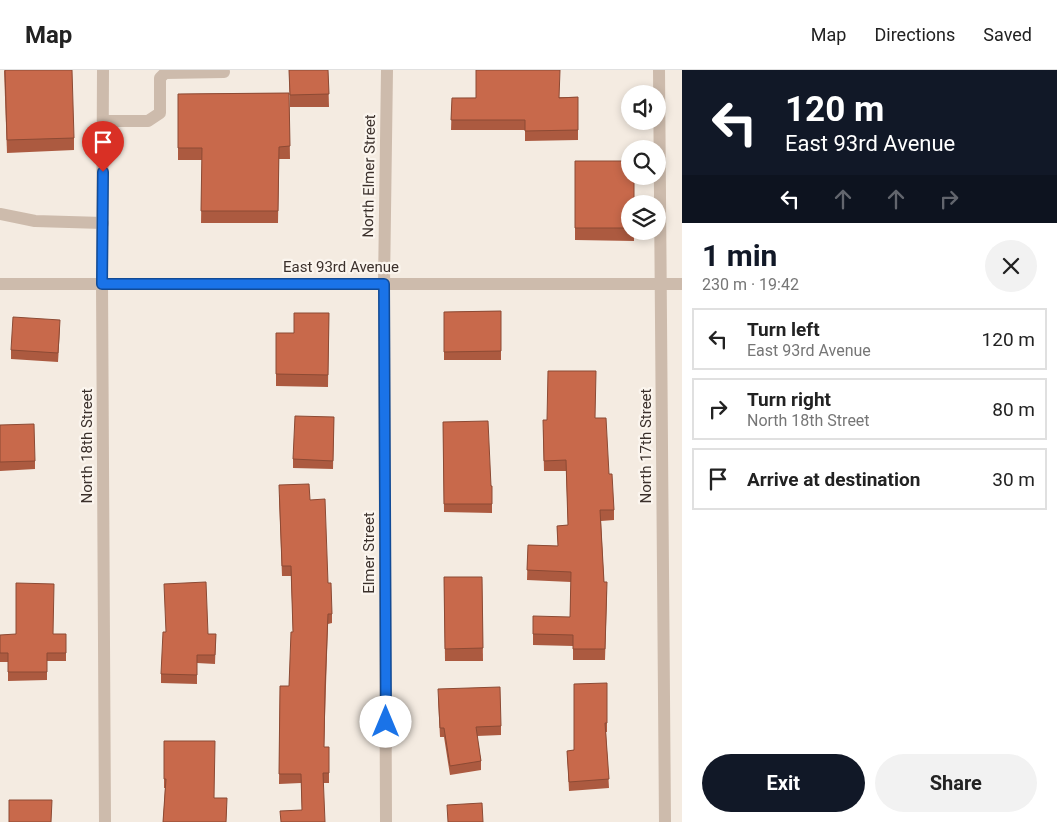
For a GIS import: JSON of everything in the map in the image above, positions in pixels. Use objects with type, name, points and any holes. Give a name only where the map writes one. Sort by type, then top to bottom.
[{"type":"street","name":"North 18th Street","points":[[103,70],[102,284],[106,822]]},
{"type":"street","name":"North Elmer Street","points":[[384,284],[388,70]]},
{"type":"street","name":"North 17th Street","points":[[659,70],[665,822]]},
{"type":"street","points":[[103,121],[148,121],[160,113],[160,78],[165,72],[224,72]]},
{"type":"street","points":[[0,214],[35,221],[103,223]]},
{"type":"street","name":"East 93rd Avenue","points":[[0,284],[682,284]]},
{"type":"street","name":"Elmer Street","points":[[384,284],[386,822]]},
{"type":"building","points":[[5,70],[72,70],[74,138],[7,140]]},
{"type":"building","points":[[289,70],[328,70],[329,94],[290,95]]},
{"type":"building","points":[[476,70],[560,70],[559,98],[578,97],[578,130],[525,131],[525,120],[451,120],[452,98],[476,98]]},
{"type":"building","points":[[289,93],[290,146],[279,147],[278,211],[201,211],[202,148],[178,148],[178,94]]},
{"type":"building","points":[[575,161],[621,161],[621,185],[634,185],[634,195],[621,195],[621,228],[575,228]]},
{"type":"building","points":[[501,311],[501,351],[444,352],[444,312]]},
{"type":"building","points":[[294,313],[329,313],[328,375],[276,374],[276,333],[294,333]]},
{"type":"building","points":[[13,317],[60,320],[58,353],[11,350]]},
{"type":"building","points":[[548,371],[596,371],[595,418],[606,418],[609,474],[612,474],[614,510],[600,510],[604,582],[607,582],[605,649],[573,649],[573,635],[533,634],[533,616],[570,617],[571,572],[527,570],[528,545],[558,546],[557,526],[568,525],[566,460],[544,461],[543,420],[547,420]]},
{"type":"building","points":[[295,416],[334,417],[333,461],[293,459]]},
{"type":"building","points":[[488,421],[492,504],[444,504],[443,422]]},
{"type":"building","points":[[34,424],[35,461],[0,462],[0,425]]},
{"type":"building","points":[[309,484],[310,500],[325,499],[328,583],[331,583],[332,614],[328,614],[325,688],[324,747],[329,747],[329,773],[323,773],[325,822],[281,822],[280,811],[302,810],[301,774],[279,774],[280,686],[289,686],[291,632],[293,632],[291,566],[282,566],[279,485]]},
{"type":"building","points":[[444,577],[482,577],[483,648],[445,649]]},
{"type":"building","points":[[206,582],[208,634],[216,634],[215,655],[197,655],[197,675],[161,674],[163,632],[166,632],[164,584]]},
{"type":"building","points":[[16,583],[54,584],[53,634],[66,634],[66,653],[47,653],[47,672],[8,672],[8,653],[0,653],[0,635],[16,634]]},
{"type":"building","points":[[607,683],[607,723],[605,723],[609,779],[569,782],[567,751],[574,750],[574,684]]},
{"type":"building","points":[[500,687],[501,726],[476,727],[481,761],[450,766],[444,728],[440,728],[438,689]]},
{"type":"building","points":[[164,741],[215,741],[214,798],[227,798],[226,822],[163,822],[166,779],[164,779]]},
{"type":"building","points":[[9,800],[52,800],[51,822],[9,822]]},
{"type":"building","points":[[482,803],[483,822],[448,822],[447,805]]},
{"type":"route","points":[[103,172],[102,284],[384,284],[386,722]]}]
